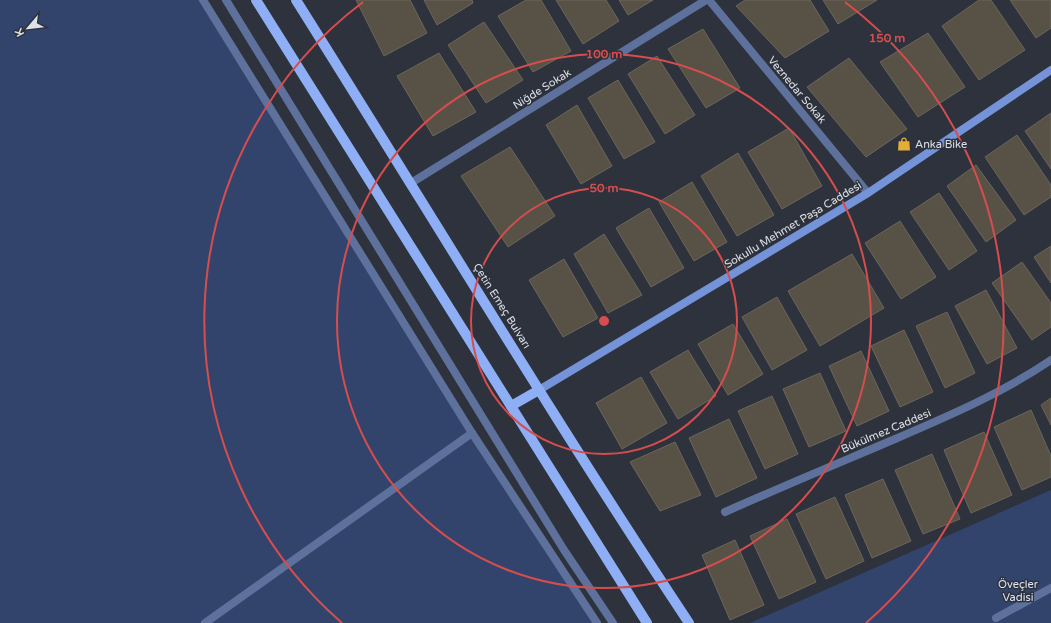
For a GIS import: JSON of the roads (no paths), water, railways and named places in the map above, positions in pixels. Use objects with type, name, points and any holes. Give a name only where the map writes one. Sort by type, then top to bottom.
[{"type":"main road","points":[[256,0],[647,623]]},
{"type":"main road","name":"Çetin Emeç Bulvarı","points":[[296,0],[539,390],[642,553],[689,623]]},
{"type":"main road","name":"Sokullu Mehmet Paşa Caddesi","points":[[539,390],[868,193],[1051,70]]},
{"type":"main road","points":[[511,406],[539,390]]},
{"type":"street","points":[[203,0],[472,433],[597,623]]},
{"type":"street","points":[[226,0],[556,537],[613,623]]},
{"type":"street","name":"Niğde Sokak","points":[[411,183],[707,0]]},
{"type":"street","name":"Veznedar Sokak","points":[[707,0],[868,193]]},
{"type":"street","name":"Bükülmez Caddesi","points":[[725,512],[953,414],[1006,387],[1051,360]]},
{"type":"street","points":[[204,623],[472,433]]},
{"type":"street","points":[[996,618],[1051,588]]},
{"type":"place","name":"Anka Bike","points":[[904,144]]},
{"type":"park label","name":"Öveçler Vadisi","points":[[1018,590]]}]
